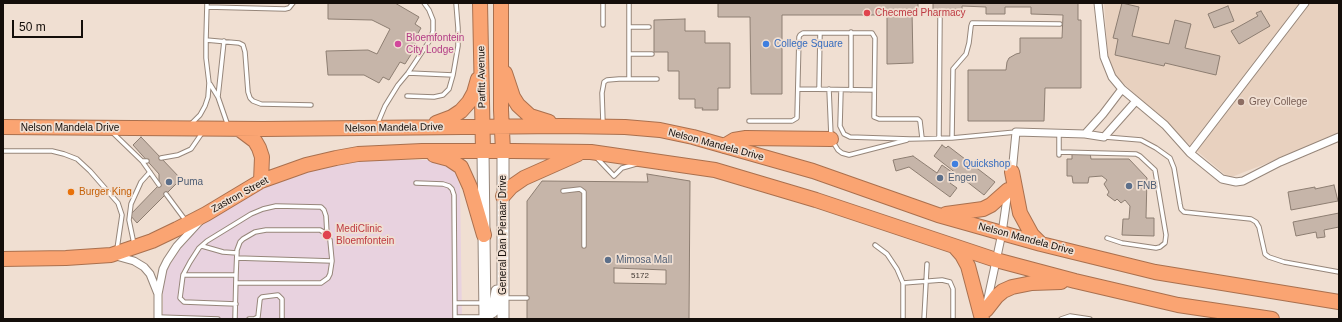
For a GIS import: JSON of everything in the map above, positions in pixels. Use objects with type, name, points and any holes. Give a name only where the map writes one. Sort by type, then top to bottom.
[{"type":"highway","points":[[473,3],[481,27]]},
{"type":"highway","name":"Parfitt Avenue","points":[[480,3],[483,151]]},
{"type":"highway","name":"Parfitt Avenue","points":[[501,3],[503,151]]},
{"type":"highway","points":[[501,59],[513,97],[518,105],[530,116],[562,126]]},
{"type":"highway","points":[[426,127],[452,117],[461,111],[469,102],[478,84],[481,63]]},
{"type":"highway","name":"Nelson Mandela Drive","points":[[3,127],[234,129],[603,126],[660,130],[693,137],[813,171],[938,215],[1041,244],[1155,272],[1339,302]]},
{"type":"highway","points":[[234,129],[255,141],[259,148],[262,157],[261,181]]},
{"type":"highway","points":[[724,146],[734,140],[746,138],[838,137]]},
{"type":"highway","points":[[422,151],[449,159],[461,167],[470,187],[484,235]]},
{"type":"highway","name":"Zastron Street","points":[[3,259],[66,258],[114,253],[135,247],[152,241],[188,224],[261,181],[336,158],[358,154],[422,151],[483,151]]},
{"type":"highway","points":[[483,151],[587,152],[653,160],[722,172],[816,200],[996,260],[1075,281],[1178,305],[1272,319]]},
{"type":"highway","points":[[503,196],[511,187],[524,178],[587,152]]},
{"type":"highway","points":[[1012,172],[1020,213],[1032,235],[1041,244]]},
{"type":"highway","points":[[938,215],[957,214],[983,209],[991,205],[1008,190]]},
{"type":"highway","points":[[955,247],[962,255],[968,266],[976,295],[984,316]]},
{"type":"highway","points":[[984,316],[997,296],[1012,286],[1032,283],[1075,281]]},
{"type":"street","points":[[1098,3],[1104,57],[1112,77],[1122,89],[1165,125],[1190,153],[1222,179],[1236,182],[1243,181],[1280,162],[1339,137]]},
{"type":"street","points":[[1190,153],[1305,3]]},
{"type":"street","points":[[1085,134],[1103,114],[1122,89]]},
{"type":"street","points":[[984,316],[1002,234],[1012,172],[1016,132],[1085,134],[1104,137],[1136,101]]},
{"type":"street","name":"General Dan Pienaar Drive","points":[[483,151],[485,317]]},
{"type":"street","name":"General Dan Pienaar Drive","points":[[503,151],[503,319]]},
{"type":"street","points":[[158,318],[158,294],[163,269],[177,246],[206,214]]},
{"type":"street","points":[[485,317],[492,312],[495,307],[503,248]]},
{"type":"street","points":[[114,253],[134,261],[144,267],[152,278],[158,294]]},
{"type":"lane","points":[[186,129],[200,115],[208,97],[209,83],[206,58],[207,5],[285,9],[293,3]]},
{"type":"lane","points":[[376,128],[385,106],[430,40],[433,31],[433,20],[424,3]]},
{"type":"lane","points":[[406,96],[434,98],[443,95],[449,89],[458,46],[456,3]]},
{"type":"lane","points":[[603,3],[603,25]]},
{"type":"lane","points":[[629,3],[629,79]]},
{"type":"lane","points":[[939,138],[940,18]]},
{"type":"lane","points":[[952,138],[953,69],[966,54],[972,23],[1060,24]]},
{"type":"lane","points":[[629,27],[649,27]]},
{"type":"lane","points":[[851,32],[851,90]]},
{"type":"lane","points":[[749,121],[796,120],[798,116],[799,37],[803,33],[872,33],[874,36],[874,117],[879,119],[918,119],[920,121],[922,138]]},
{"type":"lane","points":[[819,89],[820,33]]},
{"type":"lane","points":[[206,40],[239,43],[243,45],[248,92],[250,98],[254,101],[261,104],[311,105]]},
{"type":"lane","points":[[218,97],[224,41]]},
{"type":"lane","points":[[629,54],[652,54]]},
{"type":"lane","points":[[408,73],[453,75]]},
{"type":"lane","points":[[603,126],[602,93],[604,82],[608,80],[657,79]]},
{"type":"lane","points":[[209,83],[218,97],[234,129]]},
{"type":"lane","points":[[798,89],[874,90]]},
{"type":"lane","points":[[829,89],[838,137]]},
{"type":"lane","points":[[841,90],[838,150],[842,153],[849,155],[910,139]]},
{"type":"lane","points":[[108,128],[142,161],[159,185]]},
{"type":"lane","points":[[161,158],[185,153],[191,149],[204,129]]},
{"type":"lane","points":[[838,137],[910,139],[952,138],[1016,132]]},
{"type":"lane","points":[[1059,133],[1059,154],[1136,154],[1155,170],[1166,235],[1165,243],[1156,248],[1122,243],[1107,238]]},
{"type":"lane","points":[[1104,137],[1141,140],[1170,158],[1174,168],[1181,209],[1184,212],[1251,219],[1256,222],[1259,227],[1266,254],[1269,258],[1339,272]]},
{"type":"lane","points":[[3,151],[52,152],[64,154],[77,159],[90,171],[118,203],[122,215],[114,253]]},
{"type":"lane","points":[[587,152],[614,176],[622,168],[653,160]]},
{"type":"lane","points":[[142,161],[147,161]]},
{"type":"lane","points":[[135,247],[129,220],[131,204],[141,182],[150,172]]},
{"type":"lane","points":[[416,183],[443,184],[452,189],[454,195],[455,318],[485,317]]},
{"type":"lane","points":[[563,191],[580,189],[584,192],[584,246]]},
{"type":"lane","points":[[166,194],[188,224]]},
{"type":"lane","points":[[236,283],[321,283],[328,278],[332,262],[331,246],[326,234],[326,216],[324,210],[321,207],[276,206],[263,209],[251,214],[216,235],[202,246],[190,262],[183,275],[180,298],[184,302],[236,304]]},
{"type":"lane","points":[[235,319],[237,255],[240,242],[246,236],[254,232],[266,230],[320,230],[326,234]]},
{"type":"lane","points":[[875,245],[887,254],[897,269],[903,283],[903,319]]},
{"type":"lane","points":[[202,246],[237,255],[332,262]]},
{"type":"lane","points":[[924,319],[927,264]]},
{"type":"lane","points":[[183,275],[236,275]]},
{"type":"lane","points":[[903,283],[942,280],[950,282],[953,289],[953,319]]},
{"type":"lane","points":[[248,319],[254,319],[258,316],[260,299],[265,296],[278,295],[282,299],[282,319]]},
{"type":"lane","points":[[503,298],[527,298]]},
{"type":"lane","points":[[455,303],[484,303]]},
{"type":"lane","points":[[1061,319],[1070,316],[1090,319]]},
{"type":"lane","points":[[158,318],[218,319]]},
{"type":"shaded area","name":"Grey College","points":[[1104,3],[1339,3],[1339,135],[1229,178],[1192,147],[1109,70]]},
{"type":"shaded area","name":"MediClinic Bloemfontein","points":[[378,160],[428,160],[443,162],[455,172],[460,186],[462,319],[163,319],[163,280],[169,266],[180,249],[205,221],[253,193],[288,178],[335,164]]},
{"type":"building","name":"Bloemfontein City Lodge","points":[[328,3],[395,3],[419,17],[415,24],[421,28],[413,42],[417,45],[405,64],[400,62],[389,80],[383,77],[379,83],[364,75],[328,75],[326,51],[368,50],[377,54],[390,29],[372,20],[328,19]]},
{"type":"building","name":"College Square","points":[[718,3],[918,3],[918,10],[912,10],[913,63],[887,64],[887,15],[782,15],[782,94],[751,94],[750,17],[718,17]]},
{"type":"building","points":[[933,3],[1078,3],[1078,20],[1081,20],[1081,88],[1045,88],[1044,121],[968,121],[968,70],[1006,70],[1009,58],[1020,53],[1020,38],[1062,38],[1063,15],[1031,14],[1031,7],[1005,7],[1005,14],[986,14],[986,7],[962,6],[962,14],[933,13]]},
{"type":"building","points":[[1122,3],[1139,7],[1132,36],[1169,44],[1175,20],[1191,24],[1185,48],[1220,56],[1216,75],[1165,63],[1164,66],[1115,55],[1118,39],[1113,38]]},
{"type":"building","points":[[1228,6],[1234,21],[1214,28],[1208,14]]},
{"type":"building","points":[[1261,11],[1270,26],[1239,44],[1231,31],[1258,16],[1256,13]]},
{"type":"building","points":[[685,19],[685,31],[705,31],[705,43],[730,43],[730,88],[718,88],[718,110],[702,110],[703,108],[695,108],[695,99],[679,99],[679,71],[668,71],[668,52],[654,52],[654,20]]},
{"type":"building","name":"Puma","points":[[141,137],[181,179],[137,223],[130,215],[159,185],[159,174],[133,145]]},
{"type":"building","points":[[942,145],[946,148],[948,146],[995,182],[984,195],[934,156]]},
{"type":"building","points":[[1072,153],[1090,153],[1091,159],[1129,159],[1147,178],[1146,218],[1154,218],[1154,236],[1122,235],[1123,219],[1129,219],[1130,206],[1125,200],[1121,203],[1117,199],[1115,201],[1107,195],[1109,192],[1104,184],[1107,180],[1102,176],[1089,177],[1088,183],[1073,183],[1072,176],[1067,176],[1067,159],[1072,159]]},
{"type":"building","points":[[913,156],[937,173],[942,165],[956,175],[950,183],[957,188],[950,197],[909,167],[896,171],[893,160]]},
{"type":"building","name":"Mimosa Mall","points":[[647,174],[690,181],[689,319],[527,319],[527,201],[542,181],[648,182]]},
{"type":"building","points":[[1334,185],[1338,201],[1291,210],[1288,192]]},
{"type":"building","points":[[1339,213],[1339,227],[1324,230],[1325,237],[1317,238],[1316,232],[1296,236],[1293,222]]},
{"type":"building","points":[[614,268],[666,270],[666,284],[614,283]]},
{"type":"place","name":"Checmed Pharmacy","points":[[867,13]]},
{"type":"place","name":"Bloemfontein City Lodge","points":[[398,44]]},
{"type":"place","name":"College Square","points":[[766,44]]},
{"type":"place","name":"Grey College","points":[[1241,102]]},
{"type":"place","name":"Quickshop","points":[[955,164]]},
{"type":"place","name":"Engen","points":[[940,178]]},
{"type":"place","name":"Puma","points":[[169,182]]},
{"type":"place","name":"FNB","points":[[1129,186]]},
{"type":"place","name":"Burger King","points":[[71,192]]},
{"type":"place","name":"MediClinic Bloemfontein","points":[[327,235]]},
{"type":"place","name":"Mimosa Mall","points":[[608,260]]}]
